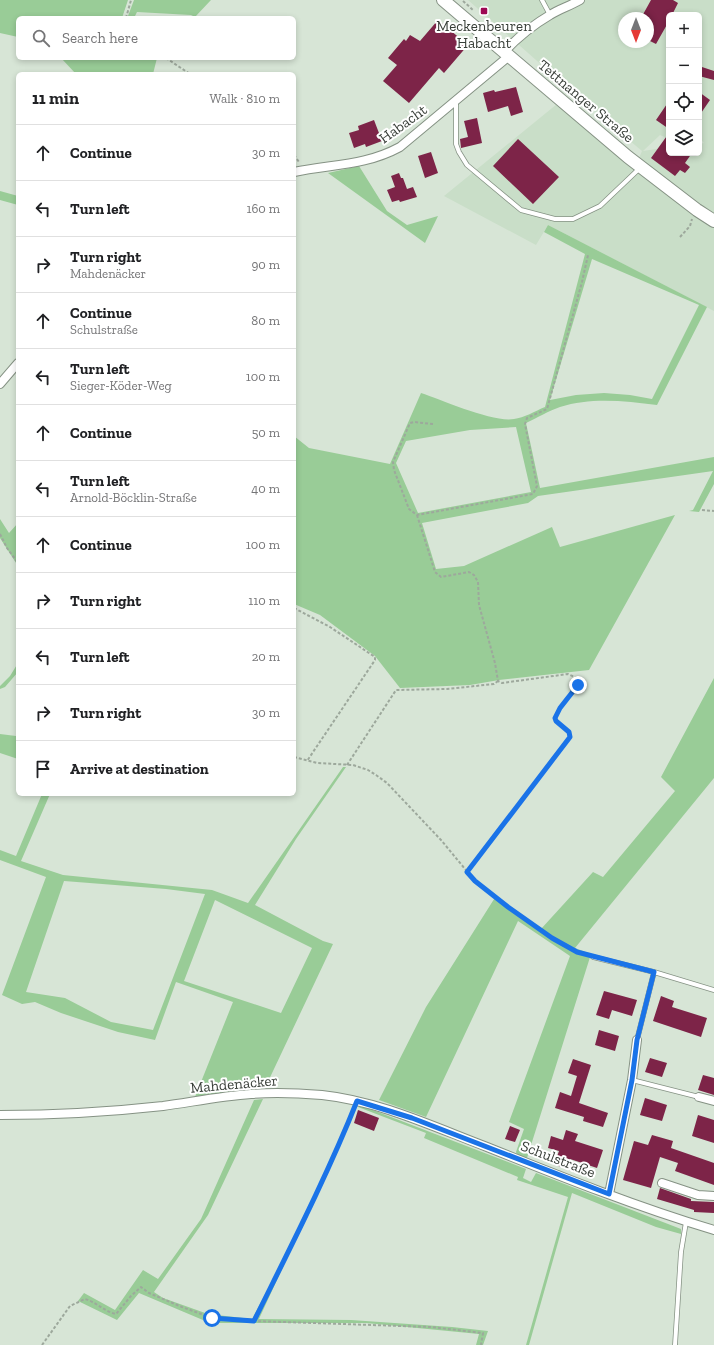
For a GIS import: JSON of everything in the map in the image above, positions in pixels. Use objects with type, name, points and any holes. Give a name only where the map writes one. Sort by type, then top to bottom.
[{"type":"main road","name":"Tettnanger Straße","points":[[443,0],[641,168],[697,210],[714,220]]},
{"type":"street","name":"Habacht","points":[[296,172],[357,163],[387,154],[400,147],[456,101],[506,54],[511,44],[531,27],[550,15],[580,0]]},
{"type":"street","points":[[0,384],[16,366]]},
{"type":"street","points":[[609,1194],[632,1080],[637,1040]]},
{"type":"street","name":"Mahdenäcker","points":[[0,1115],[97,1112],[163,1106],[251,1094],[282,1093],[322,1096],[357,1101],[412,1118],[487,1147]]},
{"type":"street","points":[[699,1097],[714,1101]]},
{"type":"street","name":"Schulstraße","points":[[487,1147],[609,1194],[686,1222],[714,1230]]},
{"type":"street","points":[[662,1183],[698,1195],[714,1196]]},
{"type":"lane","points":[[542,0],[550,15]]},
{"type":"lane","points":[[456,101],[456,144],[459,152],[467,165],[521,210],[555,219],[573,219],[600,206],[641,168]]},
{"type":"lane","points":[[593,957],[654,972],[714,990]]},
{"type":"lane","points":[[637,1040],[654,972]]},
{"type":"lane","points":[[632,1080],[699,1097]]},
{"type":"lane","points":[[675,1345],[681,1252],[686,1222]]},
{"type":"path","points":[[127,16],[131,0]]},
{"type":"path","points":[[169,60],[187,72]]},
{"type":"path","points":[[417,515],[529,495],[533,494],[535,491],[538,486],[525,424],[526,418],[547,409],[588,255]]},
{"type":"path","points":[[433,424],[410,423],[393,462],[394,470],[409,509],[417,515],[435,572],[442,577],[469,572],[474,575],[478,582],[479,605],[495,663],[498,681]]},
{"type":"path","points":[[702,510],[714,511]]},
{"type":"path","points":[[0,534],[16,560]]},
{"type":"path","points":[[296,609],[330,627],[375,657],[375,660],[307,761]]},
{"type":"path","points":[[347,765],[396,690],[447,689],[494,684],[498,681],[502,683],[568,674],[576,678],[578,685],[560,708],[555,718],[556,721],[569,732],[570,737],[467,872]]},
{"type":"path","points":[[296,758],[307,761],[347,765],[368,770],[388,783],[441,840],[475,881],[508,907],[552,938],[577,952],[593,957]]},
{"type":"path","points":[[254,1321],[343,1136],[357,1101]]},
{"type":"path","points":[[42,1345],[70,1306],[85,1299],[92,1301],[111,1313],[116,1314],[131,1296],[142,1287],[149,1293],[212,1318],[431,1328],[483,1333],[481,1345]]},
{"type":"shaded area","points":[[468,0],[714,0],[714,311],[548,225],[536,245],[444,196],[557,104],[635,168],[642,151],[571,91]]},
{"type":"green space","points":[[0,0],[128,0],[123,16],[16,16],[16,37],[0,33]]},
{"type":"green space","points":[[134,0],[211,0],[196,16],[137,12],[135,16],[128,16]]},
{"type":"green space","points":[[63,60],[156,60],[154,72],[74,72]]},
{"type":"green space","points":[[359,166],[387,211],[407,225],[438,216],[425,243],[328,173]]},
{"type":"green space","points":[[0,191],[16,195],[16,204],[0,200]]},
{"type":"green space","points":[[548,225],[707,307],[657,405],[620,401],[584,402],[560,407],[526,423],[540,488],[714,457],[714,484],[699,512],[689,511],[693,510],[713,471],[538,496],[528,503],[422,523],[436,569],[464,566],[552,527],[560,547],[675,515],[589,670],[499,680],[470,685],[400,688],[375,656],[320,615],[296,605],[296,438],[309,448],[390,464],[421,393],[494,418],[514,419],[545,407],[585,254],[544,232]],"holes":[[[592,259],[699,305],[652,399],[630,395],[604,393],[576,395],[550,400]],[[516,427],[531,492],[418,513],[396,463],[406,441],[470,430]]]},
{"type":"green space","points":[[0,519],[9,533],[16,525],[16,563],[0,538]]},
{"type":"green space","points":[[16,666],[16,674],[5,687],[0,689],[0,686],[10,676]]},
{"type":"green space","points":[[714,678],[714,778],[575,948],[591,954],[527,1158],[517,1155],[516,1152],[524,1129],[509,1122],[570,956],[518,921],[426,1117],[379,1100],[426,1007],[496,896],[541,929],[593,872],[603,877],[675,791],[661,777]]},
{"type":"green space","points":[[0,734],[16,736],[16,758],[0,753]]},
{"type":"green space","points":[[343,767],[346,767],[296,839],[255,905],[323,941],[333,944],[265,1088],[195,1097],[233,1002],[176,982],[155,1040],[118,1032],[61,1013],[35,1002],[22,1004],[2,995],[46,877],[0,860],[0,850],[16,856],[41,796],[49,796],[21,861],[63,875],[212,890],[248,903]],"holes":[[[64,881],[166,889],[205,894],[153,1030],[111,1022],[65,998],[26,992]],[[215,900],[312,948],[281,1013],[184,981]]]},
{"type":"green space","points":[[263,1099],[208,1215],[154,1292],[163,1298],[208,1314],[252,1319],[296,1236],[335,1149],[337,1150],[259,1319],[351,1320],[488,1331],[483,1345],[476,1345],[479,1334],[366,1323],[210,1323],[139,1293],[117,1320],[78,1301],[84,1293],[115,1310],[143,1270],[158,1279],[201,1219],[254,1100]]},
{"type":"green space","points":[[358,1107],[365,1107],[526,1169],[523,1178],[531,1182],[536,1173],[681,1229],[681,1234],[656,1227],[572,1193],[529,1345],[526,1345],[568,1197],[517,1180],[518,1177],[424,1138],[426,1133]]},
{"type":"building","points":[[651,0],[673,0],[678,3],[674,12],[666,12],[666,26],[656,44],[654,43],[654,12],[644,12]]},
{"type":"building","points":[[438,20],[468,45],[444,73],[439,68],[409,103],[383,81],[397,65],[388,58],[404,39],[406,41],[410,35],[420,41]]},
{"type":"building","points":[[702,67],[714,71],[714,80],[702,77]]},
{"type":"building","points":[[516,87],[523,112],[511,116],[508,106],[488,112],[483,93]]},
{"type":"building","points":[[702,94],[710,100],[702,112]]},
{"type":"building","points":[[666,105],[666,127],[656,120]]},
{"type":"building","points":[[477,118],[482,143],[461,148],[460,139],[468,137],[464,121]]},
{"type":"building","points":[[374,120],[382,141],[366,147],[365,144],[354,148],[349,133],[359,130],[358,126]]},
{"type":"building","points":[[666,137],[666,156],[690,156],[685,163],[690,167],[685,173],[680,170],[675,176],[651,158]]},
{"type":"building","points":[[518,139],[559,177],[533,204],[493,166]]},
{"type":"building","points":[[431,152],[438,173],[425,178],[418,156]]},
{"type":"building","points":[[399,173],[401,178],[403,178],[407,189],[413,187],[417,197],[400,202],[399,200],[392,202],[387,190],[395,187],[391,176]]},
{"type":"building","points":[[604,991],[637,1000],[632,1016],[612,1010],[609,1019],[596,1015]]},
{"type":"building","points":[[661,996],[674,1001],[672,1007],[707,1018],[701,1037],[653,1021]]},
{"type":"building","points":[[599,1030],[619,1036],[615,1051],[595,1045]]},
{"type":"building","points":[[650,1058],[667,1063],[662,1077],[645,1072]]},
{"type":"building","points":[[573,1059],[591,1065],[579,1103],[608,1113],[603,1127],[583,1121],[584,1117],[555,1108],[560,1092],[571,1096],[577,1076],[568,1073]]},
{"type":"building","points":[[703,1075],[714,1078],[714,1095],[698,1090]]},
{"type":"building","points":[[645,1098],[667,1105],[662,1121],[640,1115]]},
{"type":"building","points":[[358,1110],[379,1118],[374,1131],[354,1123]]},
{"type":"building","points":[[698,1115],[714,1120],[714,1143],[692,1136]]},
{"type":"building","points":[[510,1126],[520,1130],[515,1142],[505,1139]]},
{"type":"building","points":[[566,1130],[578,1134],[575,1141],[603,1150],[597,1168],[570,1159],[567,1168],[554,1165],[559,1151],[548,1148],[551,1136],[563,1140]]},
{"type":"building","points":[[652,1135],[673,1141],[671,1148],[714,1163],[714,1185],[675,1171],[678,1163],[660,1157],[651,1188],[623,1180],[634,1141],[648,1145]]},
{"type":"building","points":[[660,1188],[691,1199],[691,1201],[714,1202],[714,1213],[694,1212],[694,1210],[657,1199]]},
{"type":"place","name":"Meckenbeuren Habacht","points":[[484,11]]},
{"type":"route","points":[[212,1318],[254,1321],[343,1136],[357,1101],[412,1118],[609,1194],[632,1080],[637,1040],[654,972],[577,952],[552,938],[508,907],[475,881],[467,872],[570,737],[569,732],[556,721],[555,718],[560,708],[578,685]]}]
